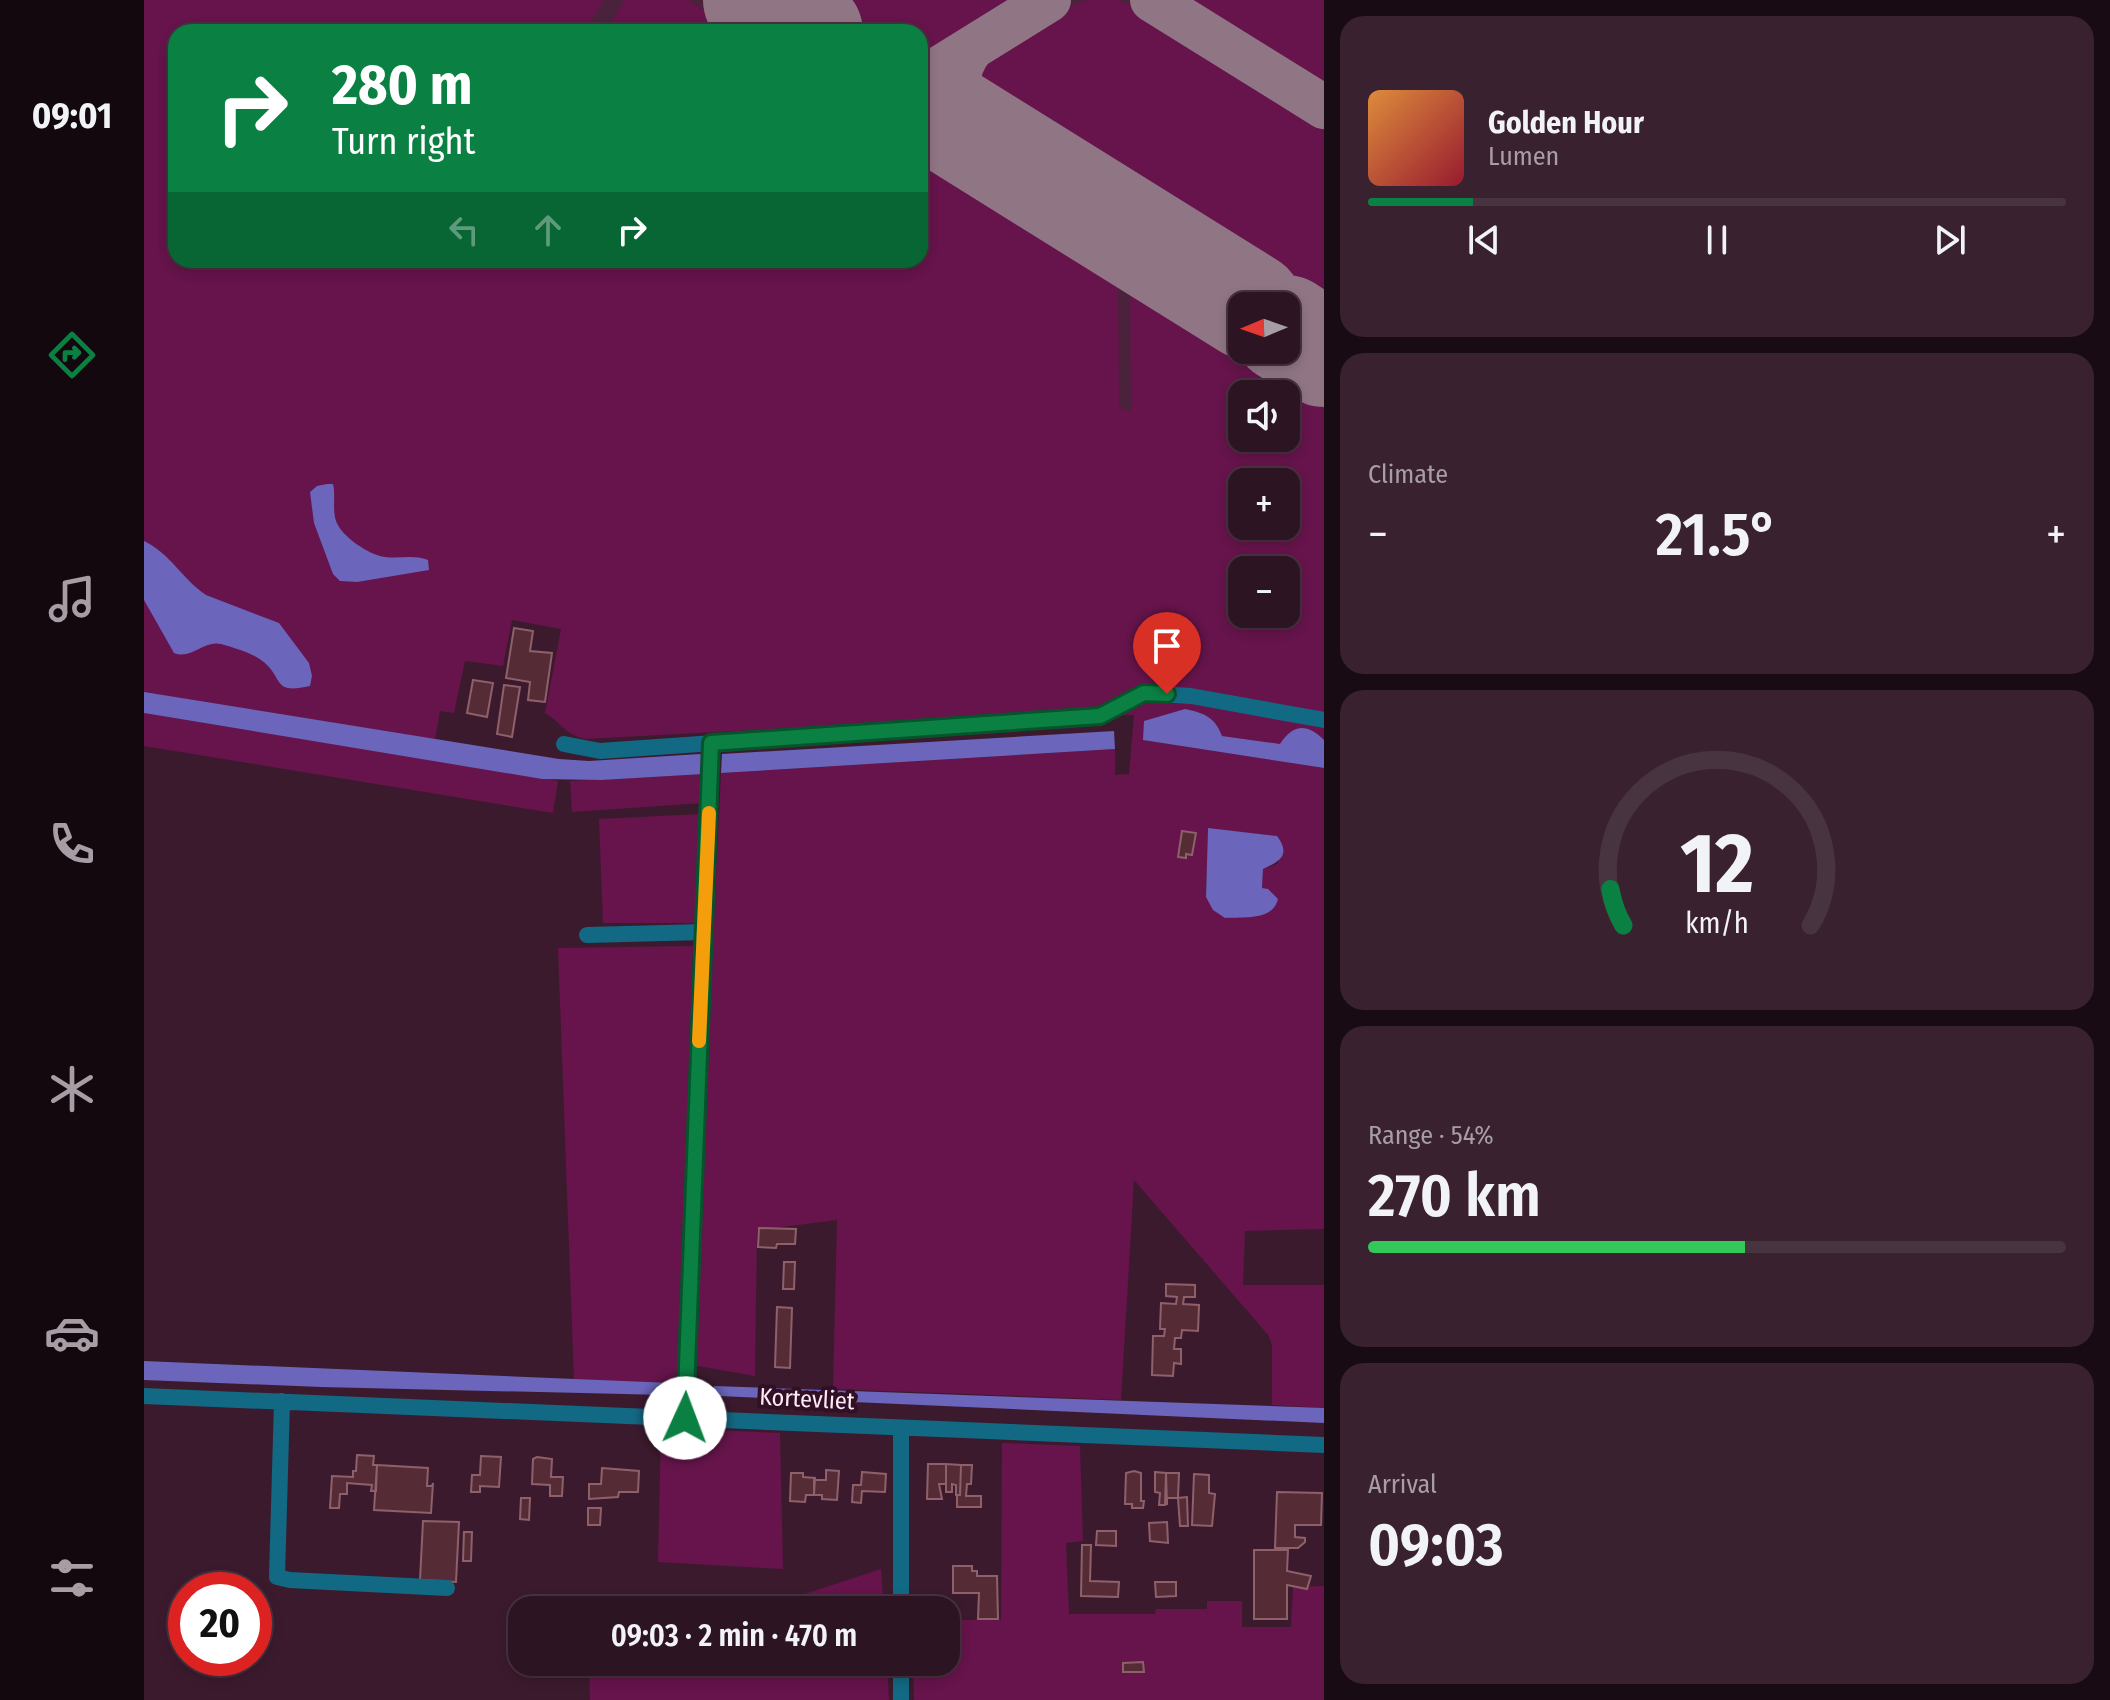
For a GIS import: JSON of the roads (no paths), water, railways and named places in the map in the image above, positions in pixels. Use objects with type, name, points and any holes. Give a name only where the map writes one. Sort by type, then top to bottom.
[{"type":"street","points":[[564,744],[600,751],[1100,716],[1144,693],[1191,696],[1324,720]]},
{"type":"street","points":[[685,1418],[711,743]]},
{"type":"street","points":[[587,935],[703,932]]},
{"type":"street","name":"Kortevliet","points":[[144,1396],[1324,1445]]},
{"type":"street","points":[[282,1401],[277,1577],[447,1588]]},
{"type":"street","points":[[901,1428],[901,1596]]},
{"type":"street","points":[[901,1676],[901,1700]]}]
